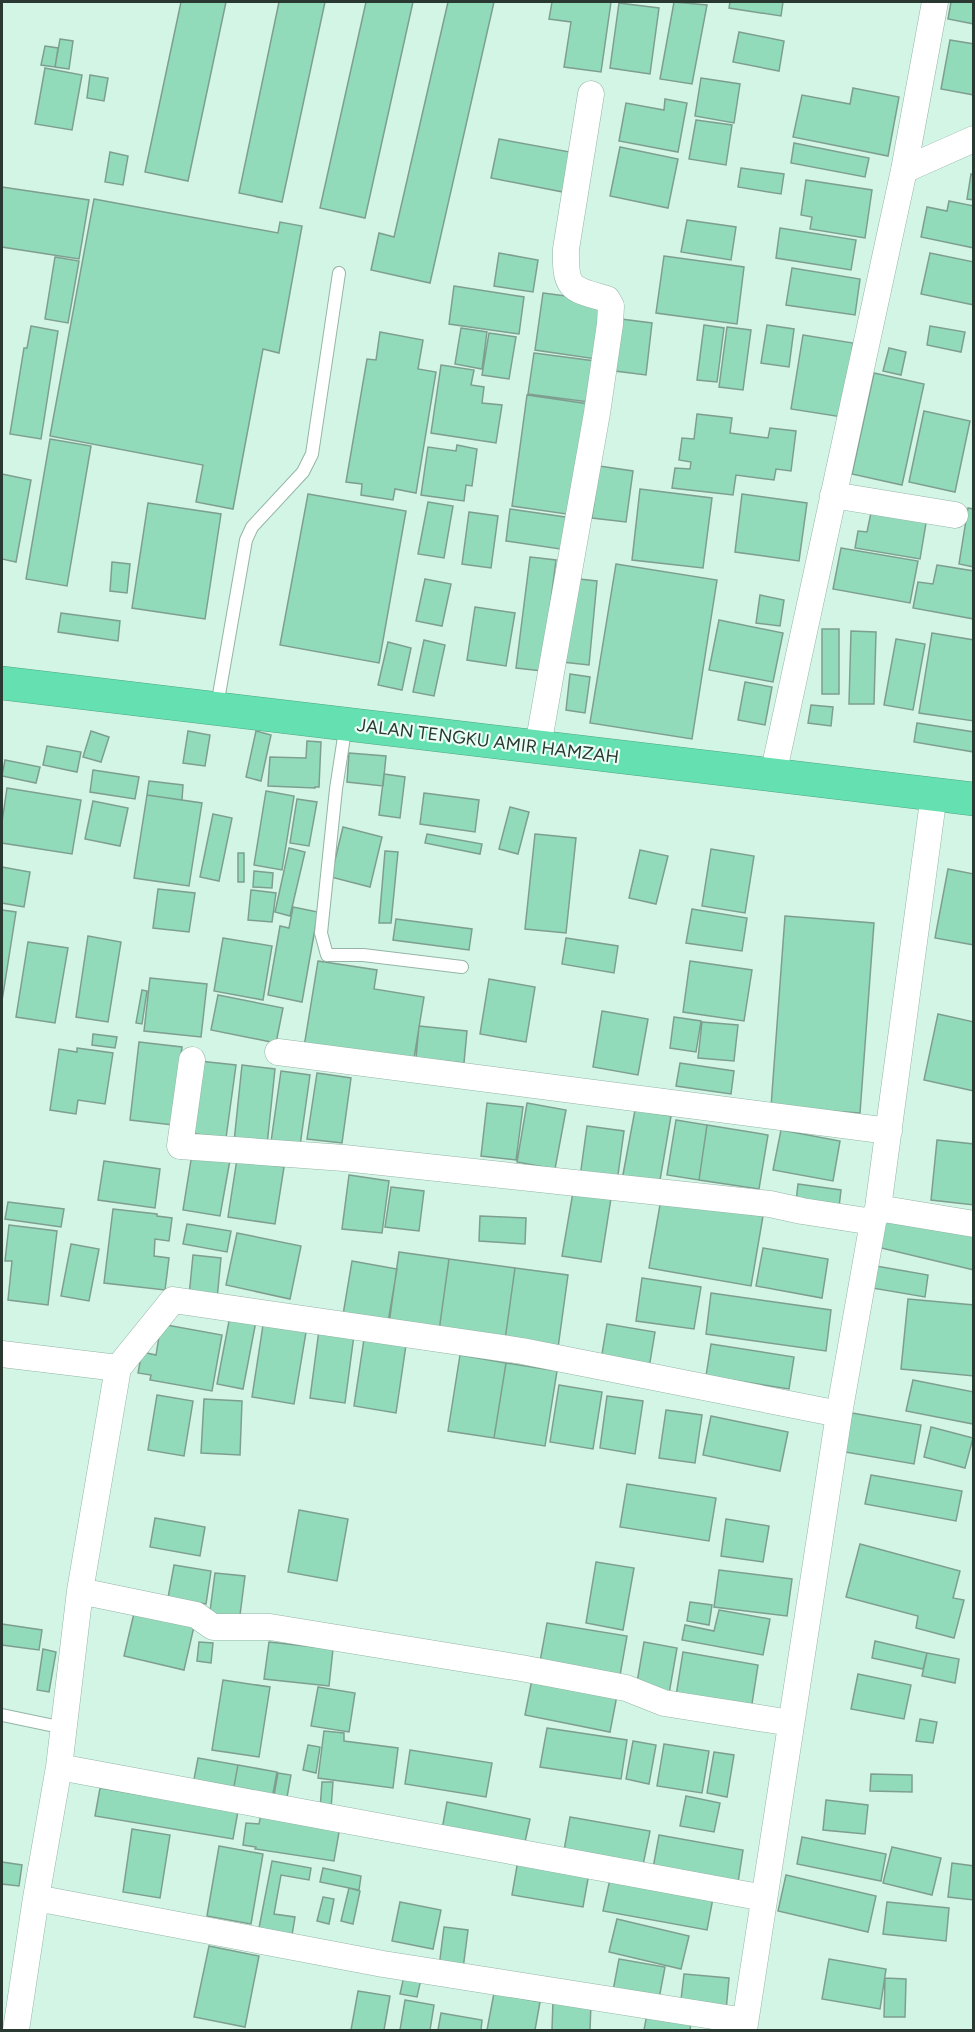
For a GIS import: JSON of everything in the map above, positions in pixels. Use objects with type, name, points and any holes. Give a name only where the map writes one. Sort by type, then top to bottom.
[{"type":"highway","name":"JALAN TENGKU AMIR HAMZAH","points":[[2,683],[974,799]]},
{"type":"street","points":[[773,775],[904,170],[935,2]]},
{"type":"street","points":[[538,746],[597,413],[610,324],[611,306],[607,299],[574,288],[567,279],[566,269],[566,249],[591,94]]},
{"type":"street","points":[[904,170],[974,139]]},
{"type":"street","points":[[833,495],[955,515]]},
{"type":"street","points":[[36,1898],[383,1964],[745,2026],[839,1414],[889,1131],[934,794]]},
{"type":"street","points":[[278,1052],[889,1131]]},
{"type":"street","points":[[192,1060],[180,1146],[344,1158],[974,1224]]},
{"type":"street","points":[[16,2031],[59,1767],[80,1591],[118,1368],[173,1300],[522,1351],[839,1414]]},
{"type":"street","points":[[2,1354],[118,1368]]},
{"type":"street","points":[[80,1591],[196,1615],[213,1627],[270,1627],[521,1668],[626,1689],[664,1703],[791,1724]]},
{"type":"street","points":[[59,1767],[764,1898]]},
{"type":"lane","points":[[217,708],[249,534],[252,527],[303,472],[312,454],[339,273]]},
{"type":"lane","points":[[346,724],[336,789],[321,933],[327,955],[363,955],[462,967]]},
{"type":"lane","points":[[2,1715],[64,1728]]},
{"type":"building","points":[[181,2],[226,2],[188,181],[145,172]]},
{"type":"building","points":[[279,2],[325,2],[282,202],[239,193]]},
{"type":"building","points":[[366,2],[413,2],[365,218],[320,208]]},
{"type":"building","points":[[448,2],[494,2],[430,283],[371,270],[379,233],[394,237]]},
{"type":"building","points":[[552,2],[611,2],[601,72],[564,67],[571,22],[549,19]]},
{"type":"building","points":[[674,2],[707,5],[692,84],[660,79]]},
{"type":"building","points":[[730,2],[783,2],[781,16],[729,8]]},
{"type":"building","points":[[951,2],[974,2],[974,24],[948,19]]},
{"type":"building","points":[[619,3],[659,8],[650,74],[610,68]]},
{"type":"building","points":[[739,32],[784,41],[779,71],[733,62]]},
{"type":"building","points":[[60,39],[73,41],[69,69],[55,67]]},
{"type":"building","points":[[950,40],[974,44],[974,95],[941,89]]},
{"type":"building","points":[[45,46],[58,48],[55,67],[41,65]]},
{"type":"building","points":[[45,68],[82,75],[72,130],[35,124]]},
{"type":"building","points":[[90,75],[108,78],[104,101],[87,98]]},
{"type":"building","points":[[701,78],[740,84],[734,123],[695,116]]},
{"type":"building","points":[[853,88],[899,97],[888,156],[793,137],[802,95],[850,104]]},
{"type":"building","points":[[665,99],[687,103],[678,152],[619,141],[626,103],[664,110]]},
{"type":"building","points":[[696,120],[732,125],[726,165],[689,159]]},
{"type":"building","points":[[499,139],[570,152],[563,192],[491,178]]},
{"type":"building","points":[[794,143],[869,158],[865,177],[791,163]]},
{"type":"building","points":[[620,147],[678,159],[668,208],[610,196]]},
{"type":"building","points":[[110,152],[128,156],[123,185],[105,182]]},
{"type":"building","points":[[741,168],[784,174],[781,194],[738,187]]},
{"type":"building","points":[[971,174],[974,175],[974,200],[967,199]]},
{"type":"building","points":[[806,180],[872,190],[865,238],[810,229],[812,217],[801,215]]},
{"type":"building","points":[[2,187],[89,200],[79,259],[2,247]]},
{"type":"building","points":[[94,199],[278,233],[280,222],[302,226],[279,353],[263,349],[233,509],[196,502],[203,465],[50,436]]},
{"type":"building","points":[[949,201],[974,206],[974,248],[921,237],[927,207],[947,211]]},
{"type":"building","points":[[687,220],[736,227],[731,260],[681,252]]},
{"type":"building","points":[[780,228],[856,240],[851,270],[776,258]]},
{"type":"building","points":[[499,253],[538,260],[533,292],[494,286]]},
{"type":"building","points":[[930,253],[974,262],[974,305],[921,294]]},
{"type":"building","points":[[664,256],[744,267],[737,324],[656,313]]},
{"type":"building","points":[[55,257],[79,261],[68,323],[45,319]]},
{"type":"building","points":[[792,268],[860,279],[855,315],[786,305]]},
{"type":"building","points":[[454,286],[524,297],[519,334],[449,324]]},
{"type":"building","points":[[543,293],[604,301],[596,359],[535,350]]},
{"type":"building","points":[[621,319],[652,323],[646,375],[615,371]]},
{"type":"building","points":[[704,325],[724,328],[717,382],[697,380]]},
{"type":"building","points":[[767,325],[794,329],[789,367],[761,363]]},
{"type":"building","points":[[31,326],[58,331],[41,439],[10,434],[24,348],[27,348]]},
{"type":"building","points":[[930,326],[965,332],[961,352],[927,345]]},
{"type":"building","points":[[727,327],[751,330],[743,390],[719,387]]},
{"type":"building","points":[[461,328],[487,332],[482,369],[455,364]]},
{"type":"building","points":[[380,332],[423,340],[418,369],[436,372],[416,493],[395,489],[393,500],[361,495],[362,484],[346,482],[367,359],[376,360]]},
{"type":"building","points":[[489,333],[516,337],[509,379],[482,375]]},
{"type":"building","points":[[803,335],[853,343],[842,417],[791,409]]},
{"type":"building","points":[[889,348],[906,352],[901,375],[883,371]]},
{"type":"building","points":[[534,353],[595,361],[589,402],[528,394]]},
{"type":"building","points":[[441,365],[474,370],[471,385],[484,387],[482,403],[502,405],[496,443],[431,433]]},
{"type":"building","points":[[874,373],[924,384],[902,485],[852,474]]},
{"type":"building","points":[[527,395],[589,404],[573,515],[512,506]]},
{"type":"building","points":[[924,411],[970,421],[955,492],[909,482]]},
{"type":"building","points":[[697,414],[732,418],[730,433],[768,438],[770,428],[796,431],[791,471],[776,469],[774,480],[736,475],[733,495],[672,488],[675,468],[690,469],[691,462],[679,460],[682,438],[694,439]]},
{"type":"building","points":[[50,439],[91,446],[67,586],[26,579]]},
{"type":"building","points":[[457,445],[477,449],[472,486],[466,485],[464,501],[421,495],[428,447],[456,451]]},
{"type":"building","points":[[599,466],[633,471],[626,522],[592,518]]},
{"type":"building","points":[[2,474],[31,480],[16,562],[2,559]]},
{"type":"building","points":[[640,489],[712,498],[703,568],[632,560]]},
{"type":"building","points":[[308,494],[406,511],[379,663],[280,645]]},
{"type":"building","points":[[742,494],[807,503],[799,561],[735,552]]},
{"type":"building","points":[[428,502],[453,506],[444,558],[418,554]]},
{"type":"building","points":[[148,503],[221,514],[205,619],[132,608]]},
{"type":"building","points":[[872,508],[927,517],[920,559],[855,548],[858,531],[867,532]]},
{"type":"building","points":[[968,508],[974,509],[974,567],[959,564]]},
{"type":"building","points":[[510,509],[572,518],[567,550],[506,541]]},
{"type":"building","points":[[469,512],[498,516],[491,568],[462,564]]},
{"type":"building","points":[[841,548],[918,561],[910,603],[833,589]]},
{"type":"building","points":[[530,557],[556,560],[542,671],[516,668]]},
{"type":"building","points":[[112,562],[130,564],[127,593],[110,591]]},
{"type":"building","points":[[616,564],[717,580],[692,739],[590,723]]},
{"type":"building","points":[[937,565],[974,571],[974,619],[913,608],[918,582],[933,584]]},
{"type":"building","points":[[570,578],[597,581],[589,665],[562,662]]},
{"type":"building","points":[[425,579],[451,584],[442,626],[416,621]]},
{"type":"building","points":[[760,595],[784,600],[780,626],[756,623]]},
{"type":"building","points":[[475,607],[515,613],[506,666],[467,660]]},
{"type":"building","points":[[61,613],[120,621],[118,641],[58,632]]},
{"type":"building","points":[[719,620],[783,633],[773,682],[709,670]]},
{"type":"building","points":[[822,629],[839,629],[839,694],[822,694]]},
{"type":"building","points":[[851,631],[876,632],[874,704],[849,704]]},
{"type":"building","points":[[932,633],[974,640],[974,721],[919,713]]},
{"type":"building","points":[[896,639],[925,644],[913,710],[884,705]]},
{"type":"building","points":[[424,640],[445,645],[434,696],[413,692]]},
{"type":"building","points":[[388,642],[411,648],[402,690],[378,685]]},
{"type":"building","points":[[570,674],[590,677],[585,713],[566,710]]},
{"type":"building","points":[[745,682],[772,687],[765,725],[738,720]]},
{"type":"building","points":[[811,705],[833,707],[831,726],[808,723]]},
{"type":"building","points":[[917,723],[974,732],[974,752],[914,742]]},
{"type":"building","points":[[91,731],[109,737],[101,762],[83,757]]},
{"type":"building","points":[[188,731],[210,735],[205,766],[183,763]]},
{"type":"building","points":[[256,731],[271,735],[261,781],[246,777]]},
{"type":"building","points":[[307,741],[321,742],[319,787],[268,786],[270,757],[306,758]]},
{"type":"building","points":[[47,746],[81,752],[77,772],[43,765]]},
{"type":"building","points":[[349,753],[386,756],[383,786],[347,782]]},
{"type":"building","points":[[5,760],[40,767],[36,783],[2,776]]},
{"type":"building","points":[[93,770],[139,777],[135,799],[90,792]]},
{"type":"building","points":[[384,774],[405,777],[400,818],[379,815]]},
{"type":"building","points":[[149,781],[183,785],[182,800],[147,795]]},
{"type":"building","points":[[7,788],[81,800],[72,854],[2,843],[2,822]]},
{"type":"building","points":[[266,791],[294,796],[282,870],[254,865]]},
{"type":"building","points":[[424,793],[479,800],[475,832],[420,824]]},
{"type":"building","points":[[147,795],[202,803],[189,886],[134,878]]},
{"type":"building","points":[[297,799],[317,802],[309,846],[290,843]]},
{"type":"building","points":[[93,801],[128,808],[120,846],[85,839]]},
{"type":"building","points":[[510,807],[529,812],[518,854],[499,849]]},
{"type":"building","points":[[213,814],[232,818],[219,881],[200,877]]},
{"type":"building","points":[[343,827],[382,837],[370,887],[331,877]]},
{"type":"building","points":[[427,834],[482,844],[480,854],[425,843]]},
{"type":"building","points":[[535,834],[576,838],[566,933],[525,929]]},
{"type":"building","points":[[289,848],[305,852],[290,916],[275,912]]},
{"type":"building","points":[[711,849],[754,856],[745,913],[702,906]]},
{"type":"building","points":[[640,850],[668,856],[656,904],[629,898]]},
{"type":"building","points":[[385,851],[398,852],[391,923],[379,923]]},
{"type":"building","points":[[238,853],[244,853],[244,882],[238,882]]},
{"type":"building","points":[[2,867],[30,872],[24,907],[2,903]]},
{"type":"building","points":[[948,869],[974,874],[974,945],[935,938]]},
{"type":"building","points":[[254,871],[273,873],[272,888],[253,887]]},
{"type":"building","points":[[158,889],[195,893],[189,932],[153,928]]},
{"type":"building","points":[[251,890],[276,893],[272,922],[248,920]]},
{"type":"building","points":[[293,907],[318,912],[302,1002],[268,995],[280,926],[289,928]]},
{"type":"building","points":[[692,909],[747,918],[742,951],[686,943]]},
{"type":"building","points":[[2,910],[16,912],[2,1001]]},
{"type":"building","points":[[785,916],[874,923],[860,1113],[771,1107]]},
{"type":"building","points":[[396,919],[472,929],[469,950],[393,940]]},
{"type":"building","points":[[88,936],[121,942],[108,1022],[76,1017]]},
{"type":"building","points":[[223,938],[272,946],[263,1000],[214,991]]},
{"type":"building","points":[[566,938],[618,946],[614,973],[562,964]]},
{"type":"building","points":[[28,942],[68,948],[55,1023],[16,1017]]},
{"type":"building","points":[[318,961],[377,970],[374,989],[424,997],[413,1064],[304,1047]]},
{"type":"building","points":[[690,961],[752,970],[744,1021],[683,1012]]},
{"type":"building","points":[[150,978],[207,984],[201,1037],[144,1031]]},
{"type":"building","points":[[489,979],[535,987],[526,1042],[480,1034]]},
{"type":"building","points":[[142,990],[147,991],[142,1024],[136,1023]]},
{"type":"building","points":[[218,995],[283,1008],[276,1043],[211,1030]]},
{"type":"building","points":[[602,1011],[648,1019],[638,1075],[593,1067]]},
{"type":"building","points":[[938,1014],[974,1022],[974,1091],[924,1080]]},
{"type":"building","points":[[674,1017],[701,1021],[696,1052],[670,1048]]},
{"type":"building","points":[[702,1022],[738,1025],[734,1061],[698,1058]]},
{"type":"building","points":[[419,1026],[467,1031],[464,1063],[416,1058]]},
{"type":"building","points":[[93,1034],[117,1037],[115,1048],[92,1045]]},
{"type":"building","points":[[139,1042],[182,1047],[173,1125],[130,1120]]},
{"type":"building","points":[[77,1048],[113,1053],[105,1104],[78,1100],[76,1114],[50,1110],[59,1049],[77,1052]]},
{"type":"building","points":[[199,1061],[236,1065],[226,1138],[189,1133]]},
{"type":"building","points":[[680,1063],[734,1071],[731,1094],[676,1086]]},
{"type":"building","points":[[242,1065],[275,1069],[267,1145],[234,1142]]},
{"type":"building","points":[[281,1071],[310,1075],[299,1153],[270,1149]]},
{"type":"building","points":[[317,1073],[351,1078],[342,1143],[307,1139]]},
{"type":"building","points":[[487,1103],[523,1107],[516,1160],[481,1156]]},
{"type":"building","points":[[527,1103],[566,1110],[555,1169],[517,1162]]},
{"type":"building","points":[[635,1110],[671,1116],[659,1186],[622,1180]]},
{"type":"building","points":[[676,1120],[707,1125],[699,1180],[667,1175]]},
{"type":"building","points":[[707,1125],[768,1135],[759,1189],[699,1180]]},
{"type":"building","points":[[587,1126],[624,1131],[617,1182],[580,1177]]},
{"type":"building","points":[[781,1130],[840,1141],[833,1181],[773,1170]]},
{"type":"building","points":[[937,1140],[974,1144],[974,1205],[931,1200]]},
{"type":"building","points":[[192,1154],[230,1160],[220,1216],[183,1210]]},
{"type":"building","points":[[237,1159],[284,1167],[275,1224],[228,1217]]},
{"type":"building","points":[[104,1161],[160,1169],[155,1208],[98,1200]]},
{"type":"building","points":[[349,1175],[389,1181],[382,1233],[342,1229]]},
{"type":"building","points":[[798,1184],[841,1190],[839,1207],[796,1202]]},
{"type":"building","points":[[391,1187],[424,1191],[419,1231],[385,1227]]},
{"type":"building","points":[[573,1192],[611,1198],[601,1262],[562,1256]]},
{"type":"building","points":[[661,1199],[763,1216],[751,1286],[649,1268]]},
{"type":"building","points":[[8,1202],[64,1209],[61,1227],[5,1219]]},
{"type":"building","points":[[113,1209],[172,1218],[169,1241],[155,1239],[154,1256],[169,1258],[165,1290],[104,1283]]},
{"type":"building","points":[[885,1214],[974,1235],[974,1270],[877,1247]]},
{"type":"building","points":[[480,1216],[526,1218],[525,1244],[479,1241]]},
{"type":"building","points":[[187,1224],[231,1231],[227,1252],[183,1244]]},
{"type":"building","points":[[9,1225],[57,1231],[48,1305],[8,1300],[12,1261],[5,1261]]},
{"type":"building","points":[[237,1233],[301,1246],[290,1299],[226,1285]]},
{"type":"building","points":[[71,1244],[99,1249],[89,1301],[61,1296]]},
{"type":"building","points":[[763,1248],[828,1259],[822,1298],[756,1286]]},
{"type":"building","points":[[399,1252],[449,1259],[439,1331],[389,1324]]},
{"type":"building","points":[[193,1255],[221,1258],[217,1299],[189,1296]]},
{"type":"building","points":[[449,1259],[515,1268],[505,1340],[439,1331]]},
{"type":"building","points":[[352,1261],[397,1269],[386,1334],[341,1327]]},
{"type":"building","points":[[876,1266],[928,1275],[925,1297],[872,1288]]},
{"type":"building","points":[[515,1268],[568,1275],[558,1348],[505,1340]]},
{"type":"building","points":[[642,1278],[701,1287],[694,1329],[636,1321]]},
{"type":"building","points":[[711,1293],[831,1310],[826,1351],[706,1334]]},
{"type":"building","points":[[908,1299],[974,1305],[974,1376],[901,1369]]},
{"type":"building","points":[[230,1316],[256,1321],[243,1389],[217,1384]]},
{"type":"building","points":[[161,1324],[222,1335],[212,1391],[150,1380],[151,1375],[138,1373],[142,1352],[156,1355]]},
{"type":"building","points":[[607,1324],[655,1332],[649,1368],[601,1360]]},
{"type":"building","points":[[263,1325],[306,1332],[294,1404],[252,1397]]},
{"type":"building","points":[[319,1330],[354,1335],[345,1403],[310,1398]]},
{"type":"building","points":[[364,1339],[406,1345],[396,1413],[354,1406]]},
{"type":"building","points":[[711,1344],[794,1357],[789,1389],[706,1376]]},
{"type":"building","points":[[460,1355],[506,1363],[494,1438],[448,1431]]},
{"type":"building","points":[[506,1363],[557,1371],[545,1446],[494,1438]]},
{"type":"building","points":[[913,1380],[974,1392],[973,1424],[906,1411]]},
{"type":"building","points":[[559,1385],[602,1392],[593,1449],[550,1442]]},
{"type":"building","points":[[157,1395],[193,1401],[184,1456],[148,1450]]},
{"type":"building","points":[[607,1396],[643,1401],[635,1454],[600,1448]]},
{"type":"building","points":[[204,1399],[242,1401],[240,1455],[201,1453]]},
{"type":"building","points":[[666,1410],[702,1415],[695,1463],[659,1458]]},
{"type":"building","points":[[852,1413],[921,1425],[914,1464],[845,1452]]},
{"type":"building","points":[[711,1416],[788,1432],[780,1471],[703,1455]]},
{"type":"building","points":[[931,1427],[973,1438],[965,1468],[924,1457]]},
{"type":"building","points":[[871,1475],[962,1491],[956,1521],[865,1504]]},
{"type":"building","points":[[627,1484],[716,1498],[709,1541],[620,1527]]},
{"type":"building","points":[[299,1510],[348,1519],[337,1581],[288,1572]]},
{"type":"building","points":[[155,1518],[205,1527],[200,1556],[150,1547]]},
{"type":"building","points":[[726,1519],[769,1526],[763,1562],[721,1556]]},
{"type":"building","points":[[860,1544],[960,1571],[953,1598],[964,1600],[954,1638],[916,1628],[918,1616],[846,1597]]},
{"type":"building","points":[[596,1562],[634,1568],[623,1630],[586,1623]]},
{"type":"building","points":[[174,1565],[211,1571],[206,1604],[168,1598]]},
{"type":"building","points":[[719,1570],[792,1579],[787,1616],[714,1607]]},
{"type":"building","points":[[215,1573],[245,1576],[239,1623],[209,1619]]},
{"type":"building","points":[[690,1602],[712,1605],[709,1625],[687,1621]]},
{"type":"building","points":[[135,1609],[195,1622],[184,1670],[124,1656]]},
{"type":"building","points":[[719,1610],[770,1619],[763,1655],[682,1640],[685,1625],[714,1631]]},
{"type":"building","points":[[547,1623],[627,1636],[619,1681],[539,1667]]},
{"type":"building","points":[[2,1624],[42,1630],[39,1650],[2,1645]]},
{"type":"building","points":[[875,1641],[927,1653],[923,1669],[872,1658]]},
{"type":"building","points":[[199,1642],[213,1643],[211,1663],[197,1661]]},
{"type":"building","points":[[269,1642],[333,1649],[329,1686],[264,1679]]},
{"type":"building","points":[[644,1642],[677,1648],[669,1694],[636,1688]]},
{"type":"building","points":[[43,1649],[56,1652],[49,1692],[37,1690]]},
{"type":"building","points":[[683,1652],[758,1665],[751,1710],[676,1696]]},
{"type":"building","points":[[927,1653],[959,1659],[955,1683],[922,1676]]},
{"type":"building","points":[[533,1674],[618,1690],[610,1732],[525,1715]]},
{"type":"building","points":[[858,1674],[911,1685],[904,1719],[851,1709]]},
{"type":"building","points":[[223,1680],[270,1687],[259,1757],[212,1750]]},
{"type":"building","points":[[318,1687],[355,1693],[349,1732],[311,1726]]},
{"type":"building","points":[[920,1719],[937,1722],[933,1743],[916,1741]]},
{"type":"building","points":[[547,1728],[627,1740],[621,1779],[540,1767]]},
{"type":"building","points":[[324,1731],[344,1733],[344,1741],[398,1748],[393,1788],[318,1778]]},
{"type":"building","points":[[633,1741],[656,1745],[649,1784],[626,1779]]},
{"type":"building","points":[[664,1744],[709,1751],[702,1793],[657,1786]]},
{"type":"building","points":[[308,1745],[320,1747],[316,1773],[303,1770]]},
{"type":"building","points":[[410,1750],[492,1763],[486,1797],[405,1784]]},
{"type":"building","points":[[714,1752],[734,1755],[727,1797],[707,1793]]},
{"type":"building","points":[[198,1758],[238,1765],[232,1797],[192,1790]]},
{"type":"building","points":[[238,1765],[277,1772],[271,1804],[232,1797]]},
{"type":"building","points":[[278,1773],[291,1775],[286,1803],[273,1801]]},
{"type":"building","points":[[871,1774],[912,1775],[912,1792],[870,1791]]},
{"type":"building","points":[[322,1782],[333,1782],[331,1809],[320,1809]]},
{"type":"building","points":[[100,1788],[238,1811],[233,1839],[95,1816]]},
{"type":"building","points":[[686,1796],[720,1803],[714,1832],[680,1826]]},
{"type":"building","points":[[826,1800],[868,1805],[865,1834],[823,1830]]},
{"type":"building","points":[[447,1802],[530,1819],[523,1851],[441,1835]]},
{"type":"building","points":[[262,1809],[341,1821],[334,1861],[255,1849],[256,1847],[243,1845],[246,1823],[259,1824]]},
{"type":"building","points":[[570,1817],[650,1831],[642,1870],[563,1856]]},
{"type":"building","points":[[132,1829],[170,1835],[160,1898],[123,1892]]},
{"type":"building","points":[[659,1835],[743,1850],[737,1889],[652,1874]]},
{"type":"building","points":[[802,1837],[886,1854],[881,1881],[797,1864]]},
{"type":"building","points":[[219,1846],[263,1854],[251,1924],[207,1916]]},
{"type":"building","points":[[892,1847],[941,1858],[932,1895],[883,1883]]},
{"type":"building","points":[[518,1860],[589,1873],[583,1907],[512,1895]]},
{"type":"building","points":[[272,1861],[311,1868],[309,1880],[281,1875],[274,1914],[295,1917],[292,1935],[259,1928]]},
{"type":"building","points":[[2,1862],[22,1865],[19,1886],[2,1884]]},
{"type":"building","points":[[952,1863],[974,1866],[974,1900],[948,1897]]},
{"type":"building","points":[[323,1868],[361,1876],[359,1890],[320,1882]]},
{"type":"building","points":[[786,1875],[876,1896],[868,1932],[778,1911]]},
{"type":"building","points":[[610,1879],[713,1898],[707,1930],[603,1911]]},
{"type":"building","points":[[349,1888],[360,1891],[353,1924],[341,1921]]},
{"type":"building","points":[[323,1897],[334,1899],[329,1924],[317,1921]]},
{"type":"building","points":[[400,1902],[441,1910],[433,1949],[392,1941]]},
{"type":"building","points":[[887,1902],[949,1908],[946,1941],[883,1934]]},
{"type":"building","points":[[617,1919],[689,1936],[681,1969],[609,1952]]},
{"type":"building","points":[[444,1927],[468,1930],[463,1969],[439,1967]]},
{"type":"building","points":[[209,1946],[259,1956],[245,2027],[194,2017]]},
{"type":"building","points":[[619,1959],[665,1967],[658,2004],[612,1996]]},
{"type":"building","points":[[829,1959],[886,1969],[880,2009],[822,1999]]},
{"type":"building","points":[[684,1974],[729,1978],[726,2011],[680,2008]]},
{"type":"building","points":[[404,1976],[421,1979],[417,1997],[400,1994]]},
{"type":"building","points":[[885,1978],[906,1979],[905,2017],[884,2017]]},
{"type":"building","points":[[358,1991],[390,1996],[384,2030],[351,2030]]},
{"type":"building","points":[[494,1993],[540,2002],[535,2030],[487,2030]]},
{"type":"building","points":[[405,2000],[434,2005],[430,2030],[400,2030]]},
{"type":"building","points":[[553,2001],[591,2003],[590,2030],[552,2030]]},
{"type":"building","points":[[441,2013],[482,2020],[481,2030],[438,2030]]},
{"type":"building","points":[[647,2014],[691,2022],[690,2030],[644,2030]]}]
